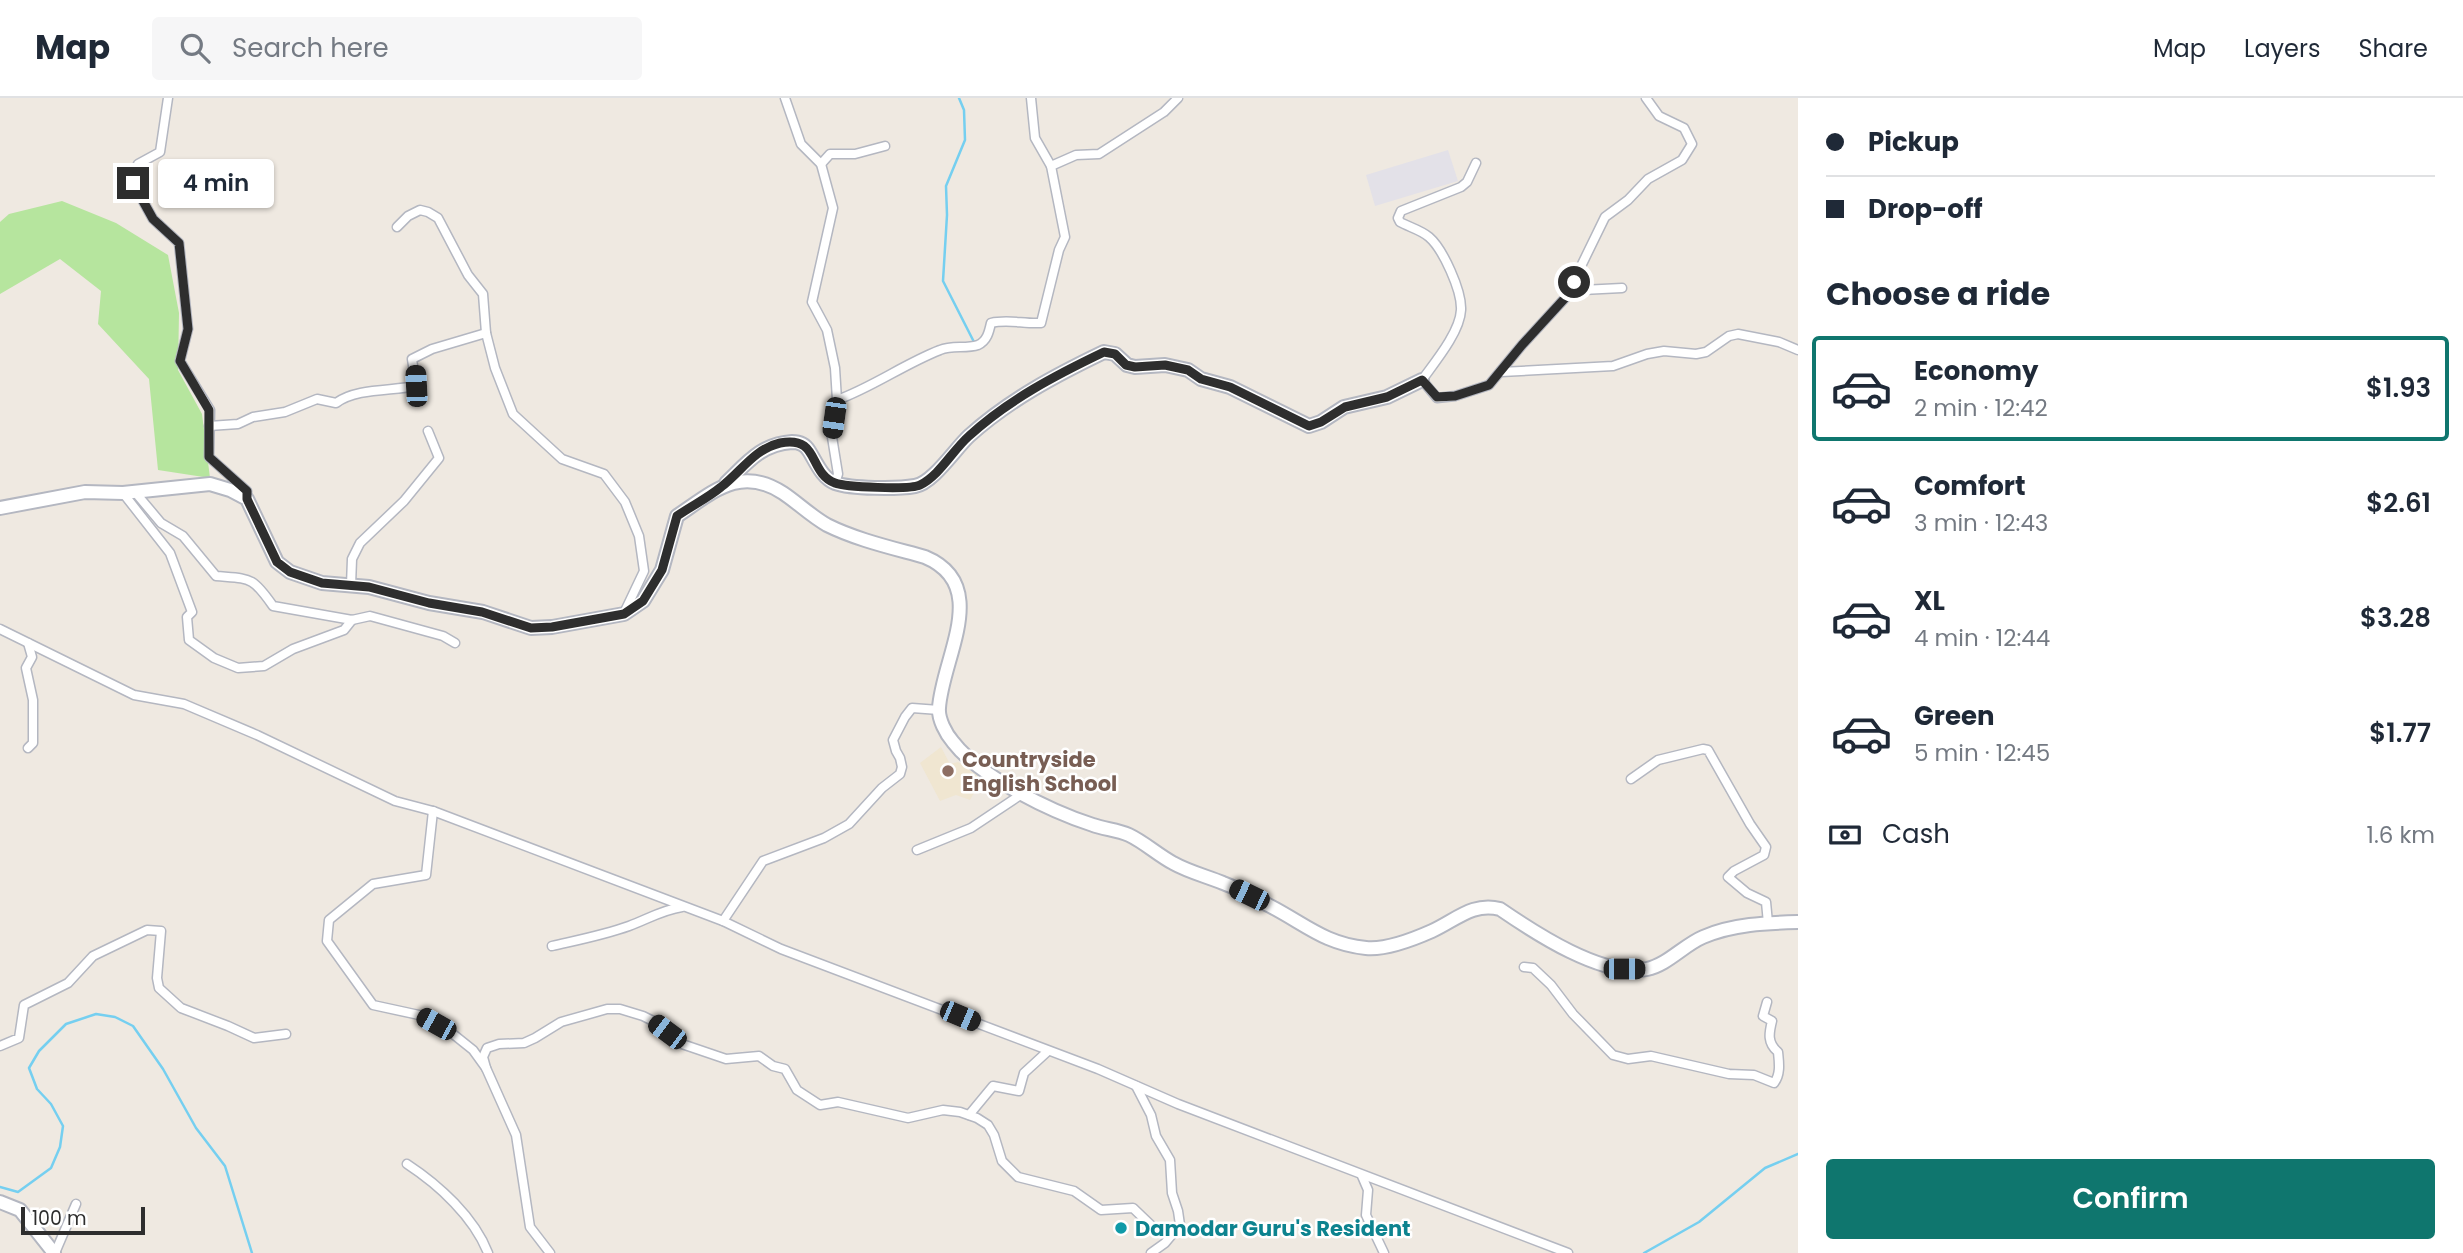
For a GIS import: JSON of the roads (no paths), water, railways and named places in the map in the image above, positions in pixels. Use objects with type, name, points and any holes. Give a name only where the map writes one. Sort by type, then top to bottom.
[{"type":"main road","points":[[0,508],[85,492],[129,493],[210,484],[247,499],[277,562],[290,572],[322,583],[369,587],[429,603],[482,612],[531,628],[552,627],[624,614],[643,601],[662,570],[677,516],[722,487],[765,448],[781,443],[799,442],[807,447],[822,473],[835,483],[881,488],[918,486],[939,470],[969,436],[1040,383],[1104,352],[1115,354],[1126,365],[1135,367],[1165,365],[1188,370],[1201,379],[1230,387],[1309,426],[1345,407],[1387,397],[1422,380]]},
{"type":"main road","points":[[722,487],[745,480],[756,480],[784,493],[829,526],[940,564],[952,576],[958,588],[960,608],[939,710],[952,741],[970,760],[1022,794],[1092,825],[1128,834],[1175,864],[1272,907],[1322,938],[1367,948],[1383,947],[1421,934],[1462,914],[1490,906],[1500,909],[1580,957],[1624,969],[1648,969],[1704,937],[1750,924],[1798,922]]},
{"type":"main road","points":[[0,1202],[20,1210],[55,1253]]},
{"type":"street","points":[[167,98],[160,152],[138,164],[133,183],[153,219],[179,243],[188,329],[180,361],[209,410],[209,457],[247,491],[247,499]]},
{"type":"street","points":[[785,98],[801,144],[821,164],[833,208],[813,302],[827,330],[835,368],[837,400],[832,437],[838,474],[835,483]]},
{"type":"street","points":[[837,400],[944,348],[979,345],[988,336],[991,323],[1005,320],[1023,324],[1041,323],[1059,250],[1065,237],[1051,166],[1035,138],[1031,98]]},
{"type":"street","points":[[1051,166],[1076,155],[1099,154],[1164,112],[1178,98]]},
{"type":"street","points":[[1476,163],[1467,182],[1461,187],[1401,211],[1398,218],[1400,222],[1427,235],[1436,244],[1452,274],[1460,298],[1462,311],[1452,336],[1422,380],[1437,397],[1455,396],[1489,385],[1566,297],[1605,217],[1628,200],[1648,178],[1682,160],[1692,144],[1684,128],[1659,116],[1646,98]]},
{"type":"street","points":[[821,164],[830,154],[855,154],[885,146]]},
{"type":"street","points":[[397,227],[408,216],[420,210],[438,218],[468,275],[483,294],[486,333],[495,368],[513,414],[562,459],[604,474],[625,502],[639,536],[645,571],[624,614]]},
{"type":"street","points":[[1566,297],[1582,290],[1622,288]]},
{"type":"street","points":[[209,426],[238,424],[253,417],[285,412],[317,399],[336,403],[355,393],[416,386],[412,359],[432,349],[486,333]]},
{"type":"street","points":[[1501,372],[1613,366],[1664,351],[1696,354],[1706,352],[1729,336],[1738,334],[1779,342],[1798,349]]},
{"type":"street","points":[[351,584],[352,559],[359,543],[404,501],[439,458],[428,430]]},
{"type":"street","points":[[129,493],[170,554],[192,611],[187,617],[189,640],[214,657],[238,668],[264,666],[293,649],[344,630],[352,621]]},
{"type":"street","points":[[129,493],[161,523],[183,536],[216,576],[250,579],[259,585],[273,606],[352,621],[370,616],[443,636],[455,643]]},
{"type":"street","points":[[0,629],[134,695],[184,704],[257,735],[395,801],[433,811],[685,907],[781,949],[1098,1069],[1362,1176],[1403,1188],[1568,1253]]},
{"type":"street","points":[[28,643],[32,657],[26,668],[33,700],[33,743],[28,748]]},
{"type":"street","points":[[723,922],[763,861],[824,838],[849,824],[882,788],[900,774],[901,758],[895,751],[893,740],[912,708],[939,710]]},
{"type":"street","points":[[1631,779],[1658,760],[1708,750],[1749,824],[1766,847],[1764,855],[1728,877],[1747,893],[1766,902],[1768,923]]},
{"type":"street","points":[[917,850],[971,828],[1022,794]]},
{"type":"street","points":[[433,811],[426,875],[373,884],[329,920],[327,941],[373,1005],[419,1015],[453,1034],[473,1050],[486,1068]]},
{"type":"street","points":[[552,946],[603,935],[654,914],[685,907]]},
{"type":"street","points":[[0,1046],[19,1038],[24,1005],[68,983],[93,956],[147,930],[161,931],[157,978],[159,988],[181,1008],[254,1038],[286,1034]]},
{"type":"street","points":[[1524,967],[1534,968],[1613,1055],[1628,1059],[1651,1056],[1729,1074],[1754,1075],[1774,1083],[1777,1080],[1779,1059],[1769,1037],[1772,1021],[1763,1016],[1767,1002]]},
{"type":"street","points":[[550,1253],[530,1227],[516,1135],[483,1058],[487,1048],[524,1043],[561,1022],[607,1009],[621,1009],[655,1022],[679,1042],[726,1059],[759,1056],[774,1066],[785,1069],[797,1090],[820,1105],[838,1102],[908,1118],[943,1110],[970,1115],[988,1125],[1002,1161],[1018,1177],[1074,1191],[1101,1210],[1133,1208],[1157,1231],[1168,1232],[1180,1225]]},
{"type":"street","points":[[970,1115],[993,1086],[1019,1091],[1024,1073],[1048,1051]]},
{"type":"street","points":[[1136,1086],[1151,1115],[1156,1136],[1170,1160],[1172,1192],[1180,1225]]},
{"type":"street","points":[[407,1164],[430,1179],[437,1189],[458,1206],[475,1227],[488,1253]]},
{"type":"street","points":[[1362,1176],[1368,1190],[1366,1215],[1384,1253]]},
{"type":"street","points":[[55,1253],[76,1204]]},
{"type":"street","points":[[1151,1253],[1165,1243],[1180,1225]]},
{"type":"waterway","points":[[959,98],[964,110],[965,140],[946,186],[943,281],[975,344]]},
{"type":"waterway","points":[[0,1187],[18,1192],[51,1168],[60,1147],[63,1126],[51,1104],[37,1089],[29,1068],[39,1051],[66,1024],[96,1014],[115,1017],[133,1026],[163,1069],[196,1128],[225,1166],[252,1253]]},
{"type":"waterway","points":[[1644,1253],[1699,1222],[1765,1168],[1798,1154]]},
{"type":"place","name":"Countryside English School","points":[[948,771]]},
{"type":"place","name":"Damodar Guru's Resident","points":[[1121,1228]]}]
